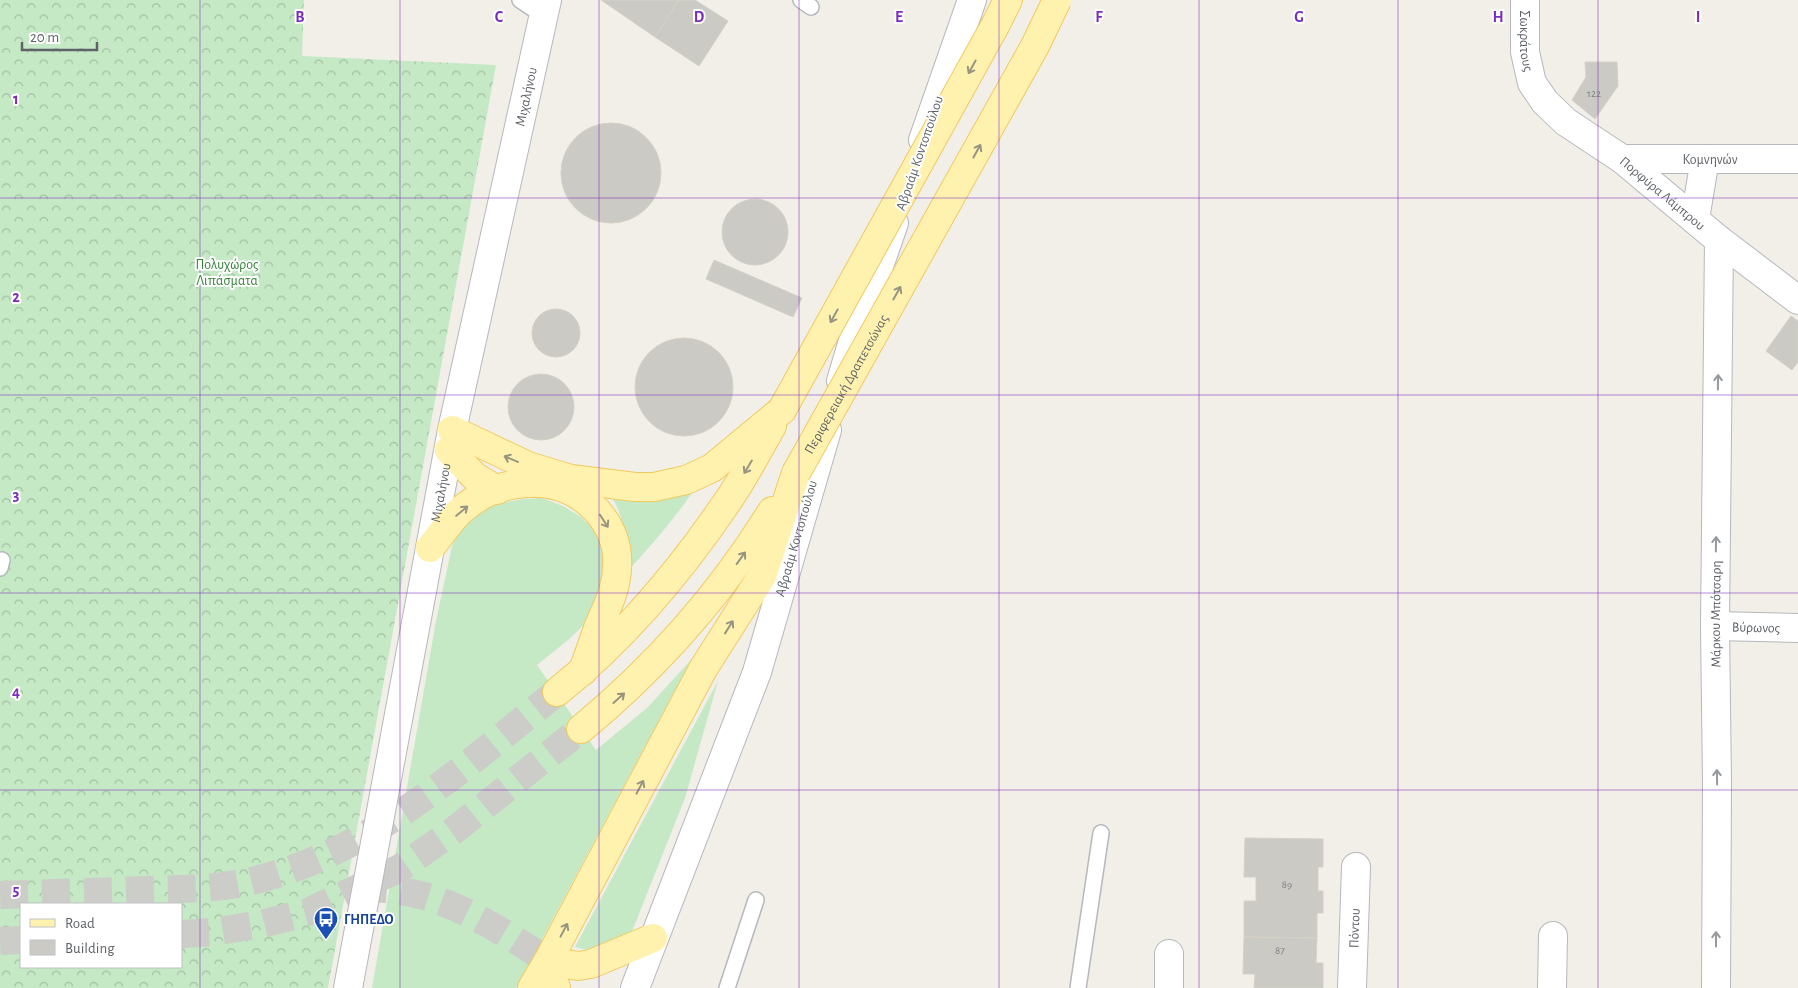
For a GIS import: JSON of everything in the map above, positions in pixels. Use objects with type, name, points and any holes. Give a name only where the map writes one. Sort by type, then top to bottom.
[{"type":"main road","points":[[557,692],[583,671],[645,608],[685,560],[726,504],[782,410],[1008,0]]},
{"type":"main road","name":"Περιφερειακή Δραπετσώνας","points":[[581,729],[633,684],[678,637],[720,588],[756,537],[796,473],[1035,46],[1057,0]]},
{"type":"main road","points":[[450,440],[571,479],[646,487],[670,485],[694,477],[719,463],[782,410]]},
{"type":"main road","points":[[450,440],[474,476],[497,490]]},
{"type":"main road","points":[[532,988],[703,669],[762,576],[796,473]]},
{"type":"main road","points":[[430,548],[459,512],[478,499],[497,490],[531,482],[560,486],[581,496],[597,510],[612,533],[617,554],[617,578],[610,604],[598,628],[583,671]]},
{"type":"main road","points":[[548,961],[578,966],[591,964],[653,938]]},
{"type":"main road","points":[[548,961],[556,988]]},
{"type":"street","name":"Αβραάμ Κοντοπούλου","points":[[635,988],[757,672],[852,344],[972,0]]},
{"type":"street","name":"Σωκράτους","points":[[1525,0],[1525,52],[1532,83]]},
{"type":"street","name":"Μιχαλήνου","points":[[348,988],[450,440],[546,8]]},
{"type":"street","name":"Πορφύρα Λάμπρου","points":[[1532,83],[1545,102],[1566,122],[1622,159],[1719,240],[1798,300]]},
{"type":"street","name":"Κομνηνών","points":[[1622,159],[1798,159]]},
{"type":"street","points":[[1695,219],[1704,159]]},
{"type":"street","name":"Μάρκου Μπότσαρη","points":[[1716,988],[1717,783],[1715,626],[1719,240]]},
{"type":"street","name":"Βύρωνος","points":[[1715,626],[1798,628]]},
{"type":"street","name":"Πόντου","points":[[1352,988],[1356,867]]},
{"type":"street","points":[[1552,988],[1553,936]]},
{"type":"street","points":[[1169,954],[1169,988]]},
{"type":"lane","points":[[520,0],[546,8]]},
{"type":"lane","points":[[1078,988],[1101,833]]},
{"type":"lane","points":[[727,988],[756,900]]},
{"type":"green space","name":"Πολυχώρος Λιπάσματα","points":[[0,0],[304,0],[302,56],[496,65],[328,988],[0,988]]},
{"type":"green space","points":[[700,481],[664,530],[623,576],[624,538],[621,519],[613,499],[600,487]]},
{"type":"green space","points":[[542,498],[563,506],[581,517],[594,530],[604,550],[607,576],[591,618],[537,665],[596,750],[647,708],[691,660],[516,988],[372,988],[436,621],[452,546],[461,528],[475,516],[496,504]]},
{"type":"green space","points":[[718,681],[685,798],[631,934],[600,950],[587,950],[575,947]]},
{"type":"building","points":[[601,0],[679,0],[655,37]]},
{"type":"building","points":[[679,0],[695,0],[728,21],[699,66],[655,37]]},
{"type":"building","points":[[1585,62],[1617,62],[1618,86],[1595,119],[1572,100],[1586,77]]},
{"type":"building","points":[[611,123],[630,127],[646,138],[657,154],[661,173],[657,192],[646,208],[630,219],[611,223],[592,219],[576,208],[565,192],[561,173],[565,154],[576,138],[592,127]]},
{"type":"building","points":[[755,199],[768,202],[778,209],[785,219],[788,232],[785,245],[778,255],[768,262],[755,265],[742,262],[732,255],[725,245],[722,232],[725,219],[732,209],[742,202]]},
{"type":"building","points":[[714,260],[802,298],[793,317],[706,279]]},
{"type":"building","points":[[551,309],[561,309],[570,313],[576,319],[579,324],[579,342],[570,353],[561,357],[551,357],[542,353],[536,347],[532,338],[532,328],[536,319],[542,313]]},
{"type":"building","points":[[1791,316],[1798,321],[1798,362],[1792,370],[1766,351]]},
{"type":"building","points":[[684,338],[694,339],[711,346],[725,360],[732,377],[732,397],[725,414],[711,428],[694,435],[684,436],[674,435],[657,428],[643,414],[636,397],[635,387],[636,377],[643,360],[657,346],[674,339]]},
{"type":"building","points":[[541,374],[554,376],[569,389],[572,394],[574,407],[572,420],[559,435],[554,438],[541,440],[528,438],[513,425],[510,420],[508,407],[510,394],[523,379],[528,376]]},
{"type":"building","points":[[1245,838],[1323,839],[1323,867],[1318,867],[1318,891],[1323,891],[1323,913],[1317,913],[1317,938],[1244,937],[1244,901],[1256,901],[1256,877],[1244,877]]},
{"type":"building","points":[[1244,937],[1317,938],[1316,963],[1323,963],[1323,988],[1254,988],[1255,974],[1243,974]]},
{"type":"tunnel","points":[[0,895],[213,887],[239,884],[296,868],[337,850],[415,804],[557,692]]},
{"type":"tunnel","points":[[182,934],[212,932],[262,924],[308,912],[400,868],[452,832],[581,729]]},
{"type":"tunnel","points":[[359,890],[383,889],[408,892],[430,898],[491,925],[548,961]]},
{"type":"tunnel","points":[[0,941],[20,940]]},
{"type":"place","name":"ΓΗΠΕΔΟ","points":[[326,940]]}]
